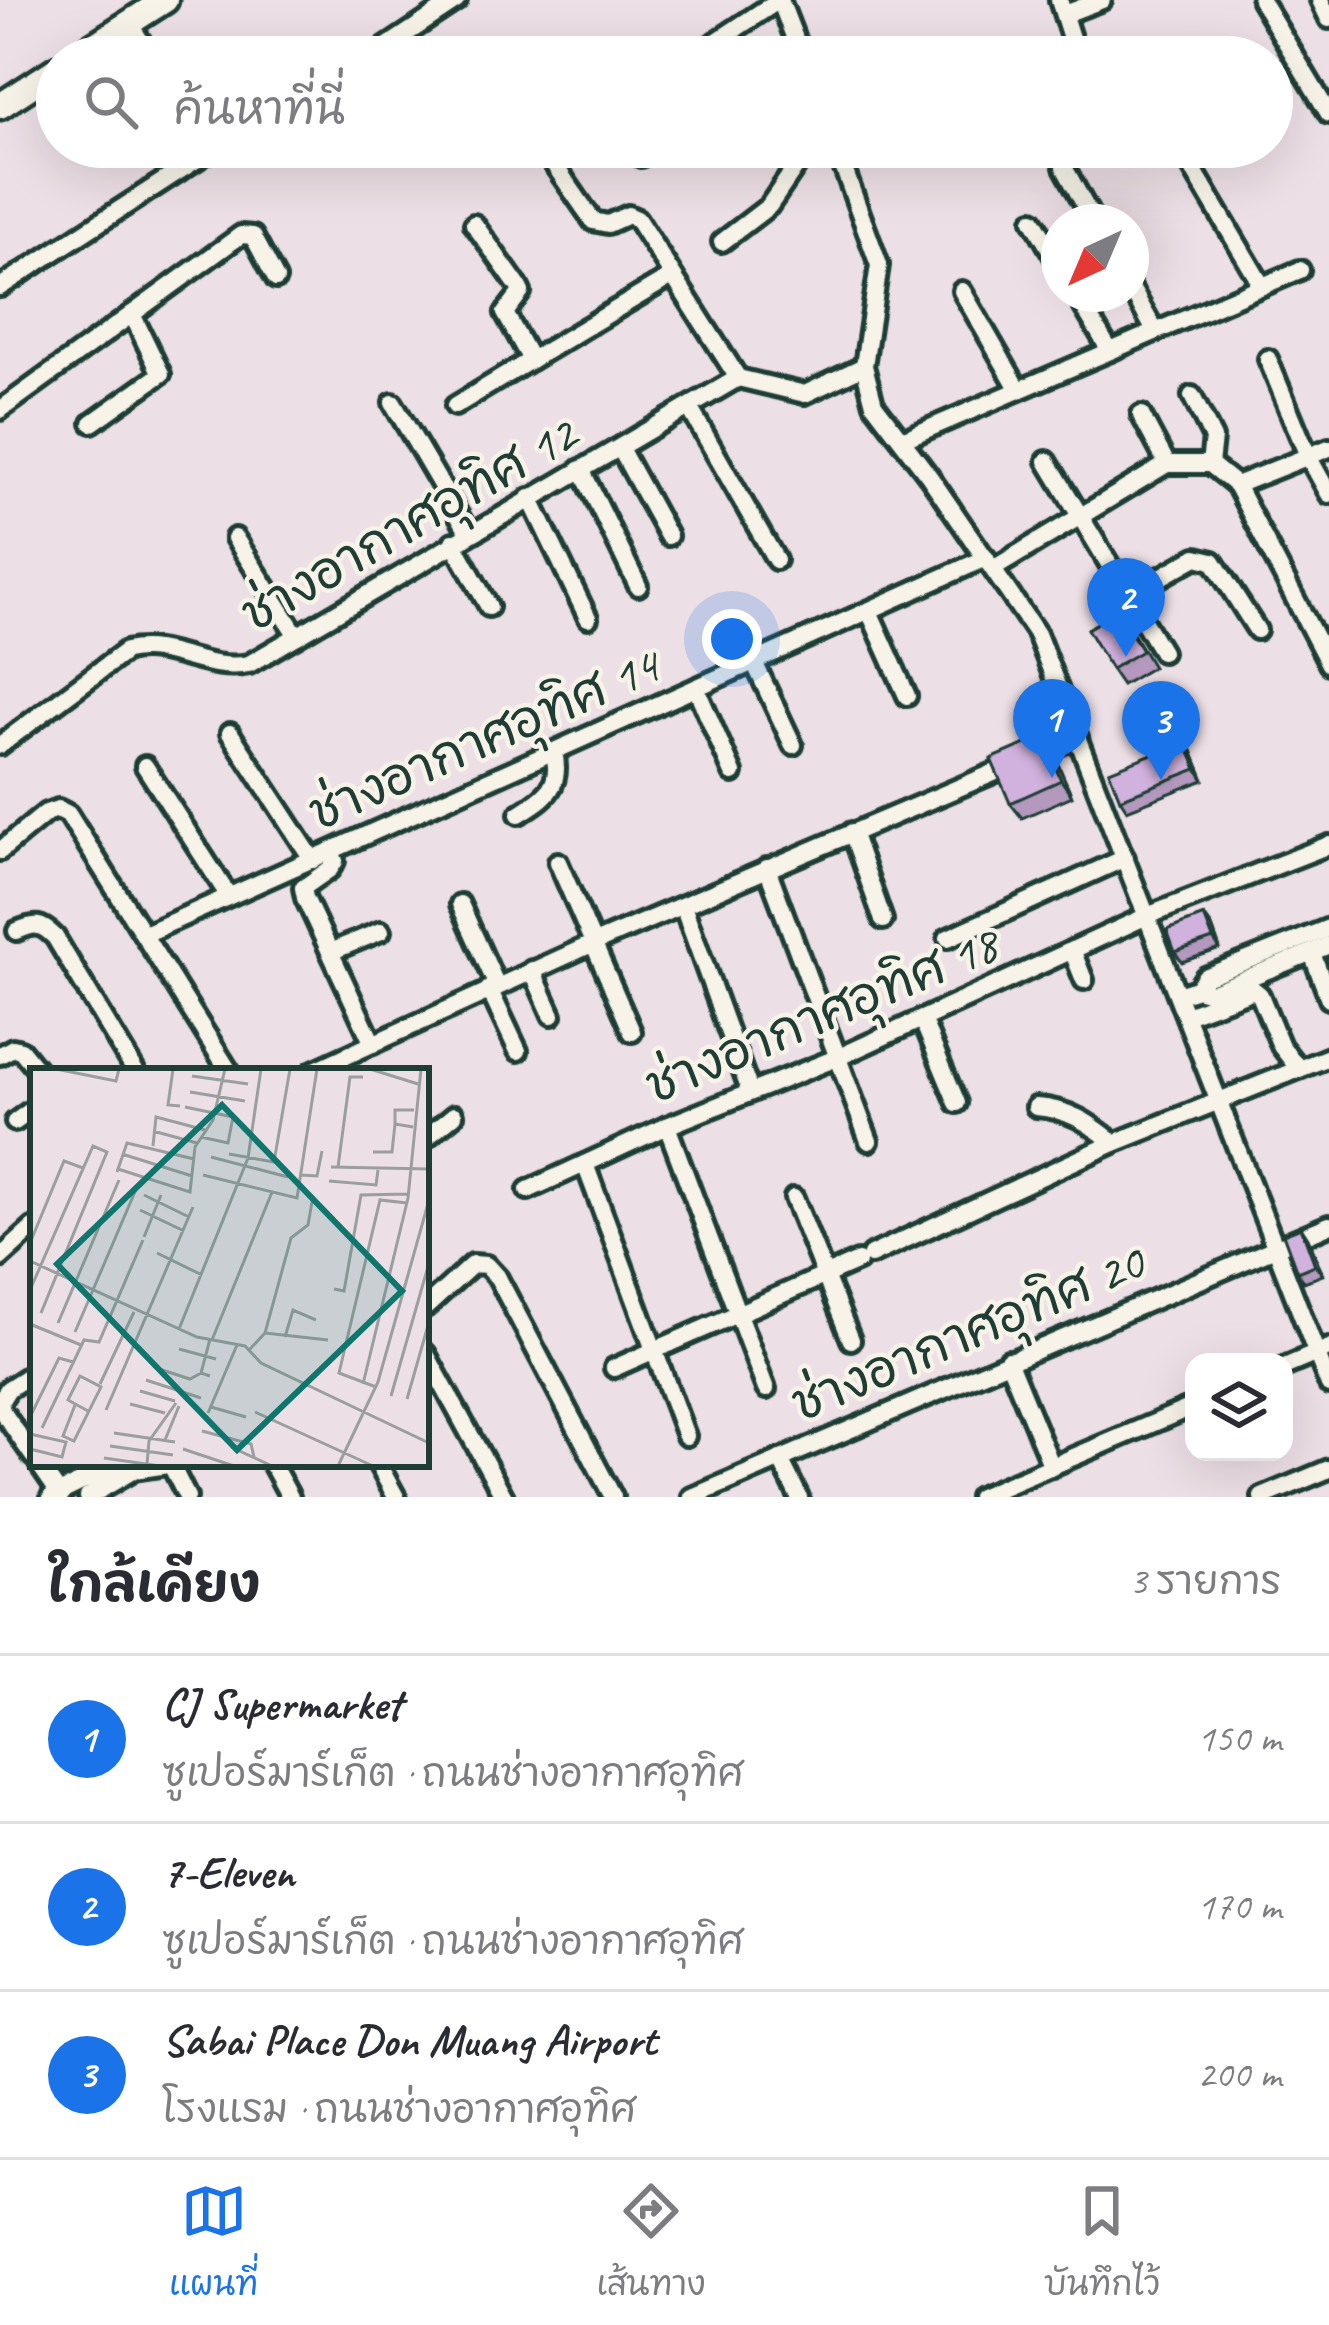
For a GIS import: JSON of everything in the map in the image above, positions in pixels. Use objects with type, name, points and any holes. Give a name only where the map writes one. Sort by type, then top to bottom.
[{"type":"street","points":[[109,36],[165,0]]},
{"type":"street","points":[[402,36],[457,0]]},
{"type":"street","points":[[724,36],[779,0],[791,36]]},
{"type":"street","points":[[1071,36],[1062,7],[1102,0]]},
{"type":"street","points":[[1261,0],[1282,36]]},
{"type":"street","points":[[1320,0],[1329,19]]},
{"type":"street","points":[[129,23],[137,36]]},
{"type":"street","points":[[1293,54],[1329,114]]},
{"type":"street","points":[[0,106],[36,83]]},
{"type":"street","points":[[0,287],[180,168]]},
{"type":"street","points":[[557,168],[593,220],[608,224],[633,216],[738,378],[805,394],[864,366]]},
{"type":"street","points":[[722,242],[769,206],[795,168]]},
{"type":"street","points":[[844,168],[879,266],[864,366],[874,404],[1037,634],[1218,1101],[1322,1350],[1329,1385]]},
{"type":"street","points":[[1065,168],[1084,204]]},
{"type":"street","points":[[1192,168],[1262,286]]},
{"type":"street","points":[[1033,220],[1041,234]]},
{"type":"street","points":[[474,224],[521,292],[505,313],[531,360]]},
{"type":"street","points":[[0,410],[248,232],[276,280]]},
{"type":"street","points":[[902,440],[1300,270]]},
{"type":"street","points":[[455,406],[672,276]]},
{"type":"street","points":[[962,292],[1019,390]]},
{"type":"street","points":[[1087,312],[1110,351]]},
{"type":"street","points":[[1144,312],[1155,331]]},
{"type":"street","points":[[92,423],[161,374],[132,314]]},
{"type":"street","points":[[1268,359],[1329,494]]},
{"type":"street","name":"ช่างอากาศอุทิศ 12","points":[[0,745],[126,651],[147,646],[232,668],[249,664],[738,378]]},
{"type":"street","points":[[1192,396],[1213,438],[1210,464]]},
{"type":"street","points":[[393,403],[461,537],[489,607]]},
{"type":"street","points":[[689,407],[776,560]]},
{"type":"street","points":[[1141,415],[1167,464],[1210,464],[1236,485],[1329,664]]},
{"type":"street","points":[[1236,485],[1329,448]]},
{"type":"street","points":[[621,450],[668,536]]},
{"type":"street","points":[[1047,461],[1162,652]]},
{"type":"street","name":"ช่างอากาศอุทิศ 14","points":[[145,934],[869,611],[989,564],[1167,464]]},
{"type":"street","points":[[581,469],[638,586]]},
{"type":"street","points":[[530,498],[588,618]]},
{"type":"street","points":[[236,538],[297,636]]},
{"type":"street","points":[[1129,596],[1205,556],[1213,561],[1257,630]]},
{"type":"street","points":[[869,611],[907,697]]},
{"type":"street","points":[[754,662],[793,746]]},
{"type":"street","points":[[696,688],[733,773]]},
{"type":"street","points":[[230,734],[313,860]]},
{"type":"street","points":[[321,1068],[493,987],[1078,736]]},
{"type":"street","points":[[519,814],[548,797],[556,782],[554,752]]},
{"type":"street","points":[[145,766],[228,895]]},
{"type":"street","points":[[0,851],[46,813],[58,809],[68,814],[228,1068]]},
{"type":"street","points":[[852,832],[883,920]]},
{"type":"street","name":"ช่างอากาศอุทิศ 18","points":[[528,1190],[667,1126],[839,1057],[1147,916],[1329,845]]},
{"type":"street","points":[[331,852],[335,861],[304,887],[304,898],[373,1044]]},
{"type":"street","points":[[948,938],[1125,858]]},
{"type":"street","points":[[558,862],[632,1032]]},
{"type":"street","points":[[767,868],[869,1142]]},
{"type":"street","points":[[460,904],[518,1051]]},
{"type":"street","points":[[683,906],[750,1091]]},
{"type":"street","points":[[17,931],[43,925],[55,937],[133,1068]]},
{"type":"street","points":[[1196,989],[1205,977],[1329,928]]},
{"type":"street","points":[[330,952],[381,931]]},
{"type":"street","points":[[1178,994],[1196,989],[1211,993],[1320,949],[1329,999]]},
{"type":"street","points":[[1072,950],[1084,980]]},
{"type":"street","points":[[532,970],[552,1015]]},
{"type":"street","points":[[1186,1016],[1254,990],[1281,1046],[1299,1069]]},
{"type":"street","points":[[922,1019],[957,1102]]},
{"type":"street","points":[[0,1055],[13,1048],[21,1050],[36,1068]]},
{"type":"street","points":[[614,1368],[1114,1143],[1329,1058]]},
{"type":"street","points":[[1036,1107],[1073,1115],[1114,1143]]},
{"type":"street","points":[[15,1122],[30,1111]]},
{"type":"street","points":[[429,1136],[454,1115]]},
{"type":"street","points":[[667,1126],[766,1389]]},
{"type":"street","points":[[585,1164],[686,1436]]},
{"type":"street","points":[[794,1198],[851,1340]]},
{"type":"street","name":"ช่างอากาศอุทิศ 20","points":[[692,1497],[1329,1225]]},
{"type":"street","points":[[0,1258],[30,1231]]},
{"type":"street","points":[[429,1304],[473,1264],[486,1264],[499,1278],[613,1497]]},
{"type":"street","points":[[1293,1363],[1322,1350]]},
{"type":"street","points":[[429,1360],[504,1497]]},
{"type":"street","points":[[1008,1360],[1052,1467]]},
{"type":"street","points":[[30,1374],[8,1389],[0,1402],[30,1452]]},
{"type":"street","points":[[979,1497],[1185,1410]]},
{"type":"street","points":[[780,1459],[799,1497]]},
{"type":"street","points":[[41,1467],[57,1495],[122,1467]]},
{"type":"street","points":[[88,1497],[123,1467]]},
{"type":"street","points":[[173,1467],[187,1497]]},
{"type":"street","points":[[274,1467],[290,1497]]},
{"type":"street","points":[[380,1467],[396,1497]]},
{"type":"street","points":[[1262,1497],[1329,1469]]},
{"type":"building","points":[[1118,611],[1142,651],[1111,669],[1087,629]]},
{"type":"building","points":[[1042,737],[1061,780],[1010,803],[991,759]]},
{"type":"building","points":[[1185,741],[1197,769],[1120,799],[1109,771]]},
{"type":"building","points":[[1204,916],[1213,939],[1175,952],[1167,930]]},
{"type":"building","points":[[1301,1227],[1315,1265],[1297,1272],[1283,1234]]},
{"type":"place","name":"7-Eleven","points":[[1126,657]]},
{"type":"place","name":"CJ Supermarket","points":[[1052,778]]},
{"type":"place","name":"Sabai Place Don Muang Airport","points":[[1161,780]]}]
